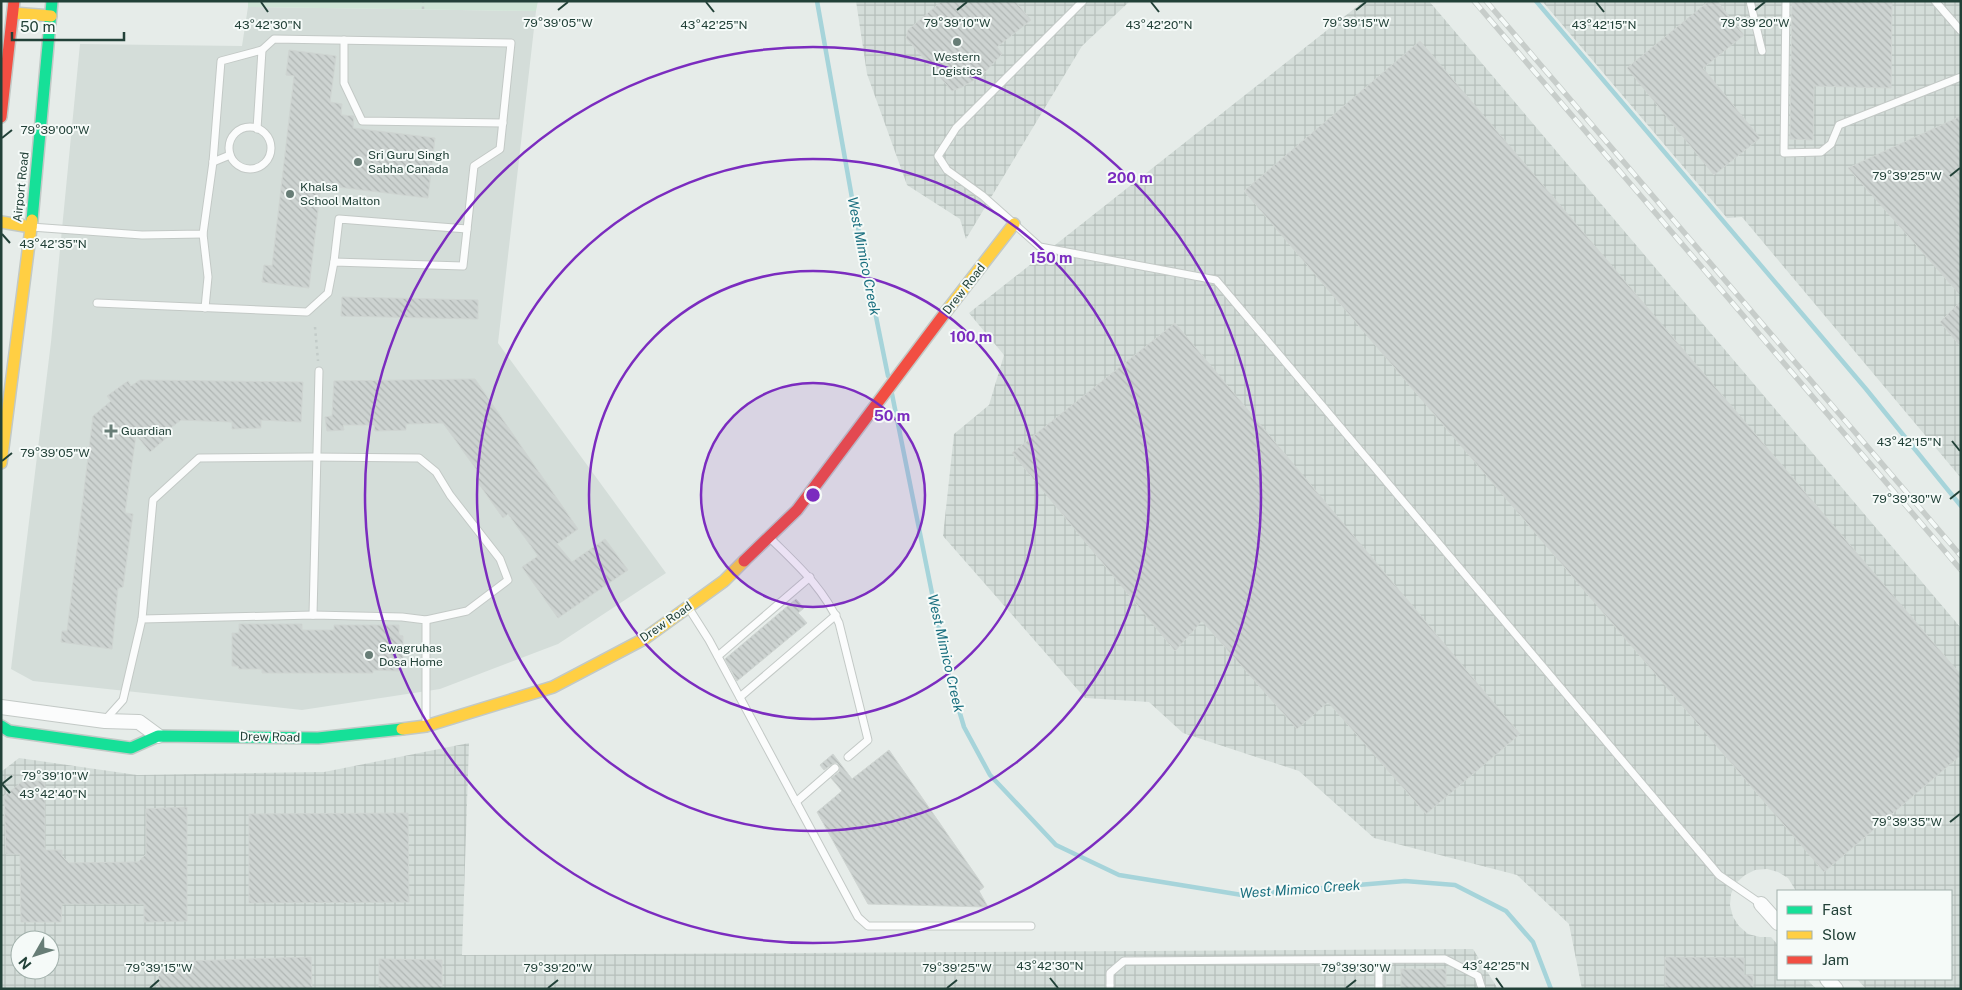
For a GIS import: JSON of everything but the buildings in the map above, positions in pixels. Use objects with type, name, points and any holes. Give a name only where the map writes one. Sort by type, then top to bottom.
[{"type":"street","name":"Airport Road","points":[[1,463],[31,227],[52,1]]},
{"type":"street","points":[[1,117],[13,7],[51,16]]},
{"type":"street","points":[[1,222],[31,227]]},
{"type":"street","name":"Drew Road","points":[[1,726],[9,731],[131,748],[158,736],[318,738],[426,726],[553,687],[644,639],[724,581],[797,510],[913,353],[1014,224]]},
{"type":"street","points":[[1,708],[105,721],[139,722],[158,736]]},
{"type":"street","points":[[1761,904],[1777,922]]},
{"type":"lane","points":[[1083,1],[956,128],[938,156],[947,170],[983,196],[1040,247],[1216,280],[1719,875],[1761,904]]},
{"type":"lane","points":[[1750,1],[1762,51]]},
{"type":"lane","points":[[1786,1],[1784,152],[1822,152],[1831,144],[1839,125],[1961,77]]},
{"type":"lane","points":[[1934,1],[1961,31]]},
{"type":"lane","points":[[206,308],[208,277],[203,234],[213,162],[221,61],[262,50],[274,39],[511,43],[500,149],[474,166],[463,266],[334,262]]},
{"type":"lane","points":[[344,40],[344,83],[362,121],[502,123]]},
{"type":"lane","points":[[257,129],[262,50]]},
{"type":"lane","points":[[244,128],[257,129],[267,138],[270,144],[268,158],[264,164],[251,169],[238,165],[230,155],[229,148],[233,136],[244,128]]},
{"type":"lane","points":[[213,162],[230,155]]},
{"type":"lane","points":[[97,303],[307,312],[328,293],[339,219],[467,229]]},
{"type":"lane","points":[[31,227],[142,235],[203,234]]},
{"type":"lane","points":[[313,615],[319,371]]},
{"type":"lane","points":[[105,721],[123,700],[142,618],[153,500],[199,458],[419,458],[436,472],[450,495],[500,559],[508,580],[467,611],[426,620],[402,617],[313,615],[142,618]]},
{"type":"lane","points":[[769,536],[810,577],[836,615],[839,623],[868,740],[848,757]]},
{"type":"lane","points":[[718,656],[810,577]]},
{"type":"lane","points":[[688,607],[718,656],[858,917],[868,926],[1031,926]]},
{"type":"lane","points":[[740,697],[836,615]]},
{"type":"lane","points":[[426,620],[426,726]]},
{"type":"lane","points":[[796,802],[835,768]]},
{"type":"lane","points":[[1110,989],[1110,973],[1124,961],[1445,959],[1478,976],[1482,989]]},
{"type":"lane","points":[[1379,960],[1379,989]]},
{"type":"path","points":[[423,1],[423,9]]},
{"type":"path","points":[[315,327],[319,371]]},
{"type":"shaded area","points":[[856,1],[1130,1],[1082,46],[966,239],[960,219],[907,185],[867,74]]},
{"type":"shaded area","points":[[1364,1],[1429,1],[1961,628],[1961,989],[1866,989],[1858,980],[1952,980],[1952,890],[1795,890],[1788,878],[1778,872],[1767,869],[1755,870],[1745,875],[1736,883],[1731,894],[1730,905],[1733,917],[1748,934],[1771,937],[1777,944],[1777,980],[1808,980],[1816,989],[1582,989],[1569,924],[1517,875],[1374,838],[1299,771],[1183,733],[1149,702],[1085,698],[943,536],[954,434],[989,405],[1004,355],[969,313]]},
{"type":"shaded area","points":[[1542,1],[1961,1],[1961,478],[1742,217],[1727,218]]},
{"type":"shaded area","points":[[248,7],[536,11],[498,343],[666,573],[558,644],[440,689],[302,710],[33,681],[11,669],[51,342],[80,44],[242,46]]},
{"type":"shaded area","points":[[469,743],[462,955],[1473,949],[1498,989],[1,989],[1,772],[19,758],[137,775],[324,772]]},
{"type":"green space","points":[[248,1],[538,1],[536,11],[248,7]]},
{"type":"waterway","name":"West Mimico Creek","points":[[817,1],[852,198],[888,376]]},
{"type":"waterway","points":[[1536,1],[1866,389],[1961,506]]},
{"type":"waterway","name":"West Mimico Creek","points":[[892,394],[948,673],[964,727],[990,775],[1056,845],[1119,875],[1242,895],[1405,881],[1455,885],[1506,911],[1533,942],[1551,989]]},
{"type":"railway","points":[[1474,1],[1961,570]]},
{"type":"railway","points":[[1486,1],[1961,556]]},
{"type":"traffic: fast","points":[[32,220],[52,1]]},
{"type":"traffic: fast","points":[[1,726],[9,731],[131,748],[158,736],[318,738],[402,729]]},
{"type":"traffic: slow","points":[[13,13],[51,16]]},
{"type":"traffic: slow","points":[[1,463],[32,220]]},
{"type":"traffic: slow","points":[[1,222],[31,227]]},
{"type":"traffic: slow","points":[[945,313],[1014,224]]},
{"type":"traffic: slow","points":[[402,729],[426,726],[553,687],[644,639],[724,581],[744,561]]},
{"type":"traffic: jam","points":[[1,117],[14,1]]},
{"type":"traffic: jam","points":[[744,561],[797,510],[945,313]]},
{"type":"place","name":"Western Logistics","points":[[957,42]]},
{"type":"place","name":"Sri Guru Singh Sabha Canada","points":[[358,162]]},
{"type":"place","name":"Khalsa School Malton","points":[[290,194]]},
{"type":"place","name":"Guardian","points":[[111,431]]},
{"type":"place","name":"Swagruhas Dosa Home","points":[[369,655]]}]
